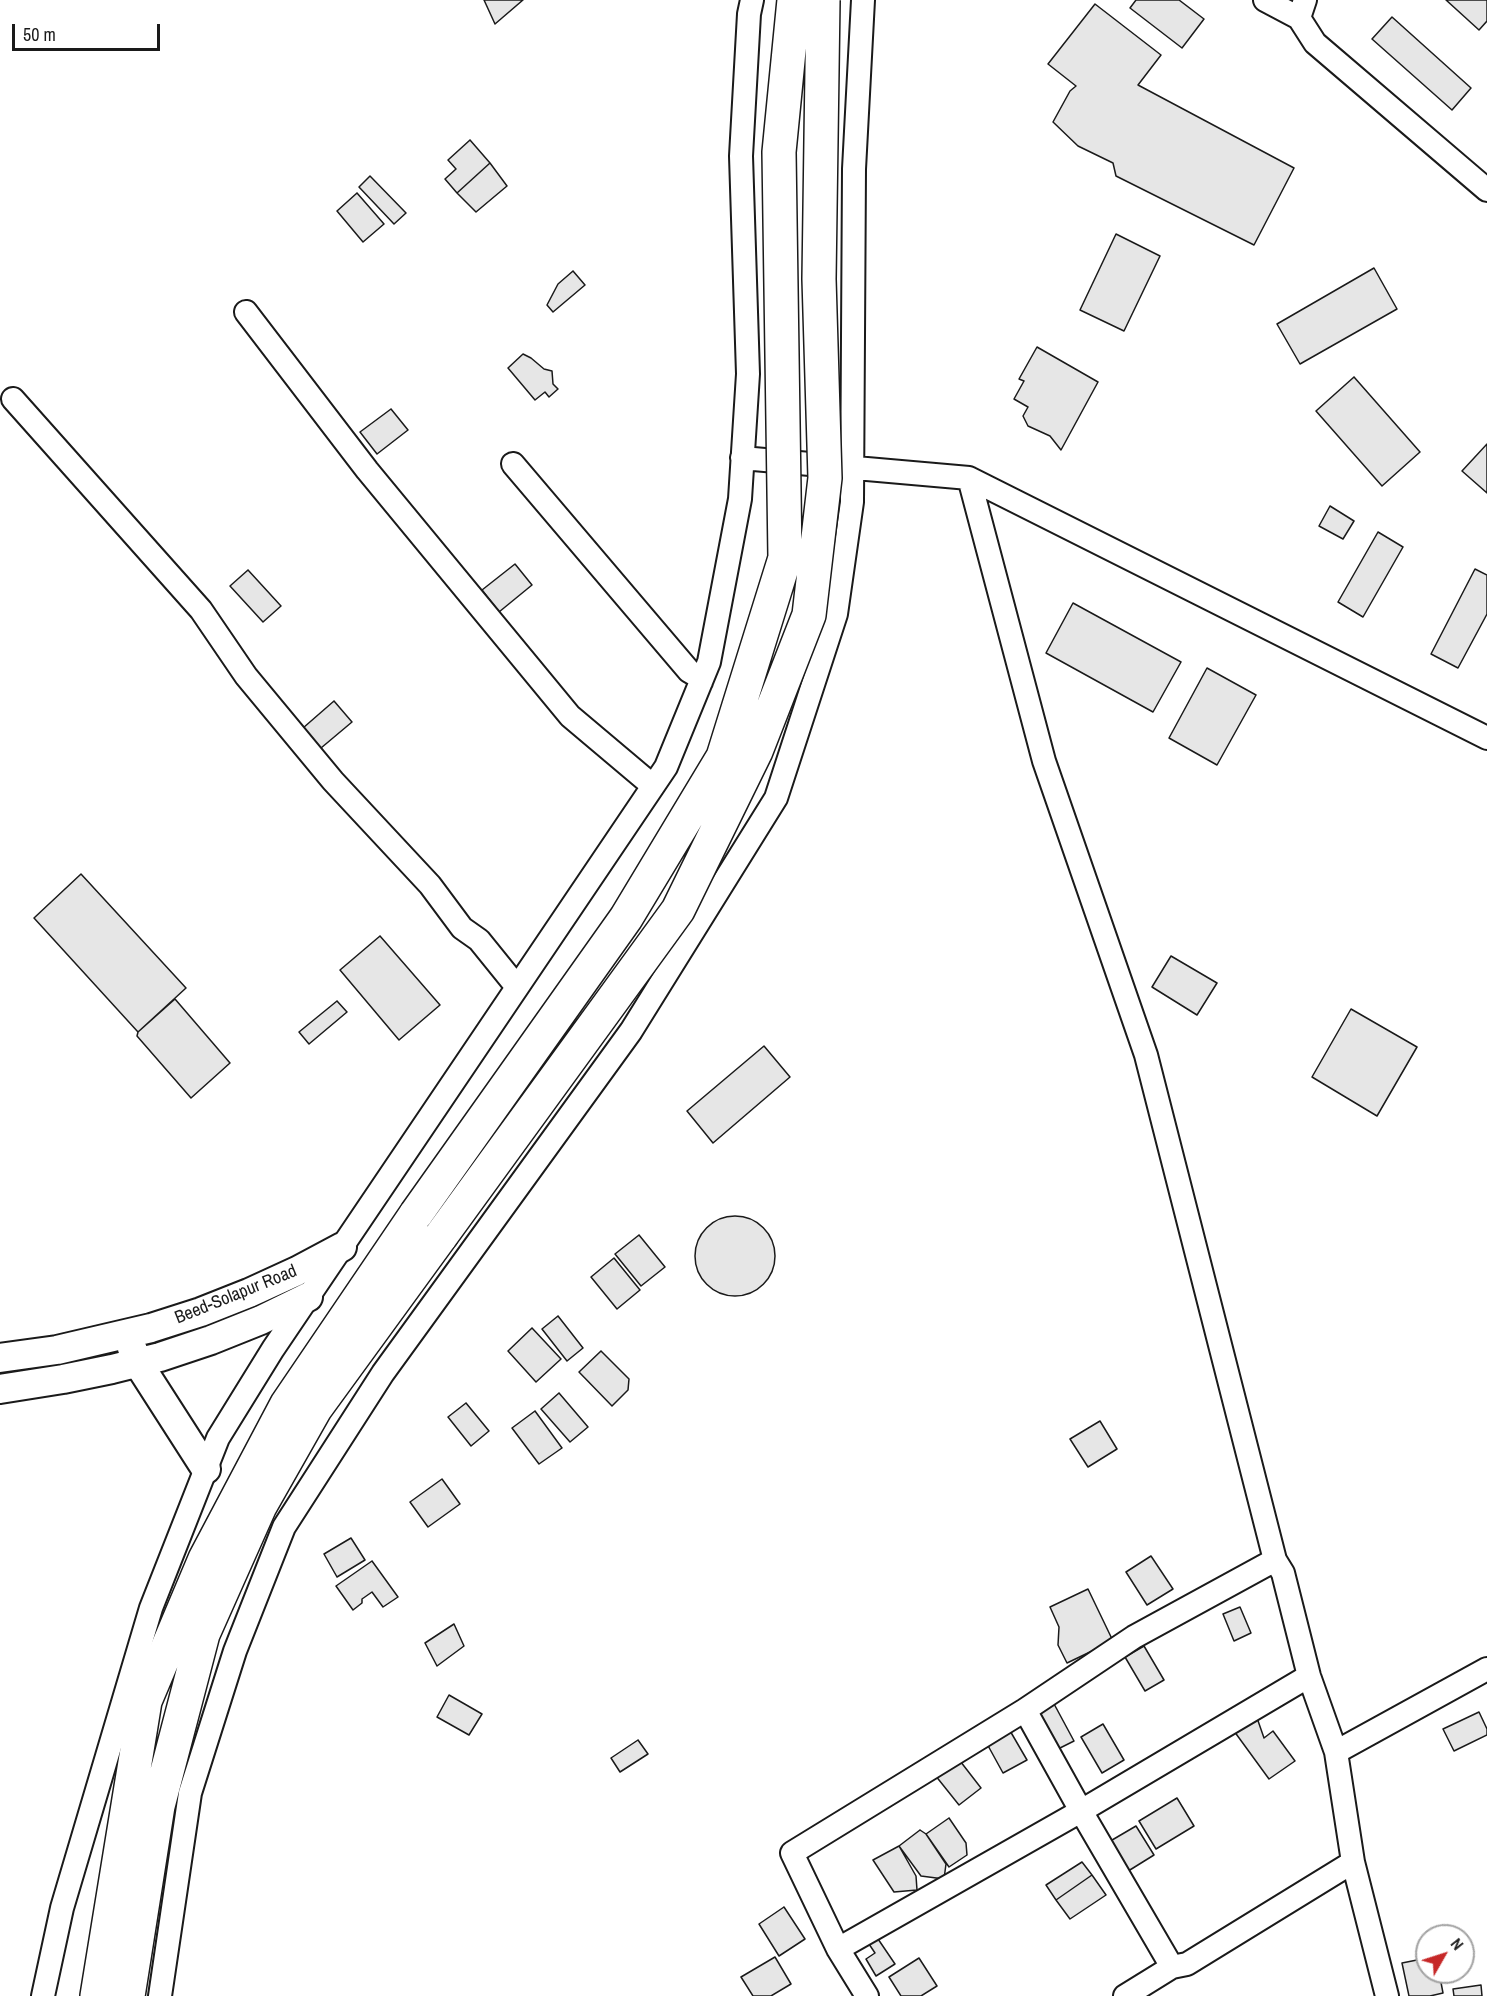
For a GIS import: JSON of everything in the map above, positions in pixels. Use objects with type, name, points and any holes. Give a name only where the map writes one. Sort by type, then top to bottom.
[{"type":"highway","points":[[97,1996],[145,1701],[205,1559],[287,1404],[416,1214],[626,918],[723,757],[785,558],[779,152],[794,0]]},
{"type":"highway","points":[[128,1996],[158,1806],[202,1634],[260,1506],[315,1409],[678,910],[756,751],[809,615],[825,478],[819,279],[823,0]]},
{"type":"main road","name":"Beed-Solapur Road","points":[[0,1358],[57,1350],[126,1335],[201,1312],[249,1293],[342,1247]]},
{"type":"main road","name":"Beed-Solapur Road","points":[[0,1389],[63,1379],[138,1363],[211,1340],[261,1320],[308,1297]]},
{"type":"main road","points":[[126,1335],[138,1363],[206,1469]]},
{"type":"street","points":[[43,1996],[62,1908],[151,1608],[218,1438],[273,1349],[666,766],[709,662],[740,499],[748,374],[741,156],[749,14],[752,0]]},
{"type":"street","points":[[160,1996],[190,1793],[235,1651],[284,1527],[383,1373],[631,1031],[776,798],[836,615],[852,502],[854,169],[863,0]]},
{"type":"street","points":[[1265,0],[1302,9],[1315,43],[1487,190]]},
{"type":"street","points":[[246,312],[367,470],[570,716],[653,786]]},
{"type":"street","points":[[13,399],[201,610],[246,676],[333,780],[430,885],[462,928],[479,940],[517,987]]},
{"type":"street","points":[[742,458],[969,478],[1487,738]]},
{"type":"street","points":[[513,464],[689,670],[701,678],[701,682]]},
{"type":"street","points":[[969,478],[1044,761],[1146,1055],[1275,1560],[1283,1573],[1309,1676],[1336,1752],[1353,1862],[1387,1996]]},
{"type":"street","points":[[867,1996],[838,1949],[792,1853],[1025,1710],[1134,1637],[1275,1560]]},
{"type":"street","points":[[1336,1752],[1487,1669]]},
{"type":"street","points":[[838,1949],[1080,1811],[1309,1676]]},
{"type":"street","points":[[1025,1710],[1080,1811],[1172,1967]]},
{"type":"street","points":[[1125,1996],[1172,1967],[1187,1964],[1353,1862]]},
{"type":"building","points":[[484,0],[523,0],[495,24]]},
{"type":"building","points":[[1136,0],[1179,0],[1204,19],[1182,48],[1130,8]]},
{"type":"building","points":[[1446,0],[1487,0],[1487,21],[1479,30]]},
{"type":"building","points":[[1095,4],[1161,55],[1138,85],[1294,168],[1254,245],[1116,176],[1113,163],[1078,146],[1053,122],[1070,91],[1076,86],[1048,64]]},
{"type":"building","points":[[1392,17],[1471,88],[1452,110],[1372,39]]},
{"type":"building","points":[[470,140],[490,163],[457,193],[445,179],[456,169],[448,160]]},
{"type":"building","points":[[490,163],[507,186],[476,212],[457,193]]},
{"type":"building","points":[[370,176],[406,213],[394,224],[359,187]]},
{"type":"building","points":[[357,193],[384,224],[363,242],[337,211]]},
{"type":"building","points":[[1116,234],[1160,256],[1124,331],[1080,310]]},
{"type":"building","points":[[1374,268],[1397,309],[1300,364],[1277,324]]},
{"type":"building","points":[[573,271],[585,285],[553,312],[547,305],[558,284]]},
{"type":"building","points":[[1037,347],[1098,382],[1061,450],[1050,436],[1028,426],[1023,416],[1028,407],[1014,399],[1024,381],[1019,379]]},
{"type":"building","points":[[523,354],[544,369],[552,371],[553,384],[558,389],[549,397],[545,392],[535,400],[508,368]]},
{"type":"building","points":[[1354,377],[1420,452],[1382,486],[1316,411]]},
{"type":"building","points":[[391,409],[408,430],[377,454],[360,432]]},
{"type":"building","points":[[1487,444],[1487,493],[1462,471]]},
{"type":"building","points":[[1330,506],[1354,521],[1343,539],[1319,526]]},
{"type":"building","points":[[1378,532],[1403,547],[1363,617],[1338,602]]},
{"type":"building","points":[[515,564],[532,585],[499,612],[482,590]]},
{"type":"building","points":[[1475,569],[1487,575],[1487,614],[1458,668],[1431,654]]},
{"type":"building","points":[[248,570],[281,606],[263,622],[230,586]]},
{"type":"building","points":[[1073,603],[1181,662],[1153,712],[1046,653]]},
{"type":"building","points":[[1207,668],[1256,695],[1217,765],[1169,738]]},
{"type":"building","points":[[334,701],[352,722],[321,748],[303,728]]},
{"type":"building","points":[[81,874],[186,988],[138,1032],[34,918]]},
{"type":"building","points":[[380,936],[440,1005],[399,1040],[340,970]]},
{"type":"building","points":[[1171,956],[1217,983],[1197,1015],[1152,987]]},
{"type":"building","points":[[175,999],[230,1063],[191,1098],[137,1036],[138,1032]]},
{"type":"building","points":[[337,1001],[347,1012],[309,1044],[299,1032]]},
{"type":"building","points":[[1351,1009],[1417,1047],[1377,1116],[1312,1077]]},
{"type":"building","points":[[764,1046],[790,1077],[713,1143],[687,1111]]},
{"type":"building","points":[[735,1216],[750,1219],[763,1228],[772,1241],[775,1256],[772,1271],[763,1284],[750,1293],[735,1296],[720,1293],[707,1284],[698,1271],[695,1256],[698,1241],[707,1228],[720,1219]]},
{"type":"building","points":[[639,1235],[665,1267],[641,1286],[615,1254]]},
{"type":"building","points":[[614,1258],[640,1290],[617,1309],[591,1277]]},
{"type":"building","points":[[558,1316],[583,1348],[567,1361],[542,1329]]},
{"type":"building","points":[[532,1328],[561,1359],[536,1382],[508,1351]]},
{"type":"building","points":[[601,1351],[629,1379],[628,1390],[612,1406],[579,1372]]},
{"type":"building","points":[[559,1393],[588,1427],[570,1442],[541,1409]]},
{"type":"building","points":[[466,1403],[489,1431],[471,1446],[448,1417]]},
{"type":"building","points":[[535,1411],[562,1448],[539,1464],[512,1428]]},
{"type":"building","points":[[1100,1421],[1117,1449],[1088,1467],[1070,1439]]},
{"type":"building","points":[[442,1479],[460,1504],[428,1527],[410,1502]]},
{"type":"building","points":[[351,1538],[365,1560],[337,1577],[324,1554]]},
{"type":"building","points":[[1151,1556],[1173,1589],[1147,1605],[1126,1572]]},
{"type":"building","points":[[372,1561],[398,1597],[383,1607],[372,1592],[353,1610],[336,1586]]},
{"type":"building","points":[[1088,1589],[1113,1641],[1067,1663],[1058,1645],[1059,1627],[1050,1607]]},
{"type":"building","points":[[1240,1607],[1251,1633],[1234,1641],[1223,1614]]},
{"type":"building","points":[[454,1624],[464,1646],[437,1666],[425,1643]]},
{"type":"building","points":[[1144,1646],[1164,1680],[1145,1691],[1125,1657]]},
{"type":"building","points":[[449,1695],[482,1714],[469,1735],[437,1717]]},
{"type":"building","points":[[1053,1702],[1074,1741],[1056,1750],[1038,1716]]},
{"type":"building","points":[[1479,1712],[1487,1729],[1487,1735],[1454,1751],[1443,1729]]},
{"type":"building","points":[[1256,1715],[1264,1738],[1273,1731],[1295,1761],[1269,1779],[1234,1731]]},
{"type":"building","points":[[1103,1724],[1124,1760],[1102,1773],[1081,1737]]},
{"type":"building","points":[[1009,1729],[1027,1760],[1003,1773],[986,1742]]},
{"type":"building","points":[[638,1740],[648,1754],[620,1772],[611,1758]]},
{"type":"building","points":[[957,1757],[981,1788],[959,1805],[935,1775]]},
{"type":"building","points":[[1177,1798],[1194,1826],[1156,1849],[1139,1821]]},
{"type":"building","points":[[949,1818],[966,1843],[967,1855],[949,1867],[926,1834]]},
{"type":"building","points":[[1136,1826],[1154,1855],[1125,1873],[1107,1843]]},
{"type":"building","points":[[920,1830],[926,1834],[946,1864],[944,1879],[921,1876],[899,1846]]},
{"type":"building","points":[[899,1846],[916,1876],[917,1890],[894,1892],[873,1860]]},
{"type":"building","points":[[1082,1862],[1092,1875],[1056,1900],[1046,1885]]},
{"type":"building","points":[[1092,1875],[1106,1895],[1070,1919],[1056,1900]]},
{"type":"building","points":[[784,1907],[805,1939],[779,1956],[759,1924]]},
{"type":"building","points":[[876,1936],[895,1964],[876,1976],[866,1959],[875,1953],[867,1941]]},
{"type":"building","points":[[775,1957],[791,1984],[771,1996],[753,1996],[741,1977]]},
{"type":"building","points":[[919,1958],[937,1986],[921,1996],[901,1996],[889,1977]]},
{"type":"building","points":[[1415,1960],[1415,1984],[1441,1984],[1443,1993],[1430,1996],[1409,1996],[1402,1963]]},
{"type":"building","points":[[1481,1985],[1482,1996],[1454,1996],[1453,1989]]}]
